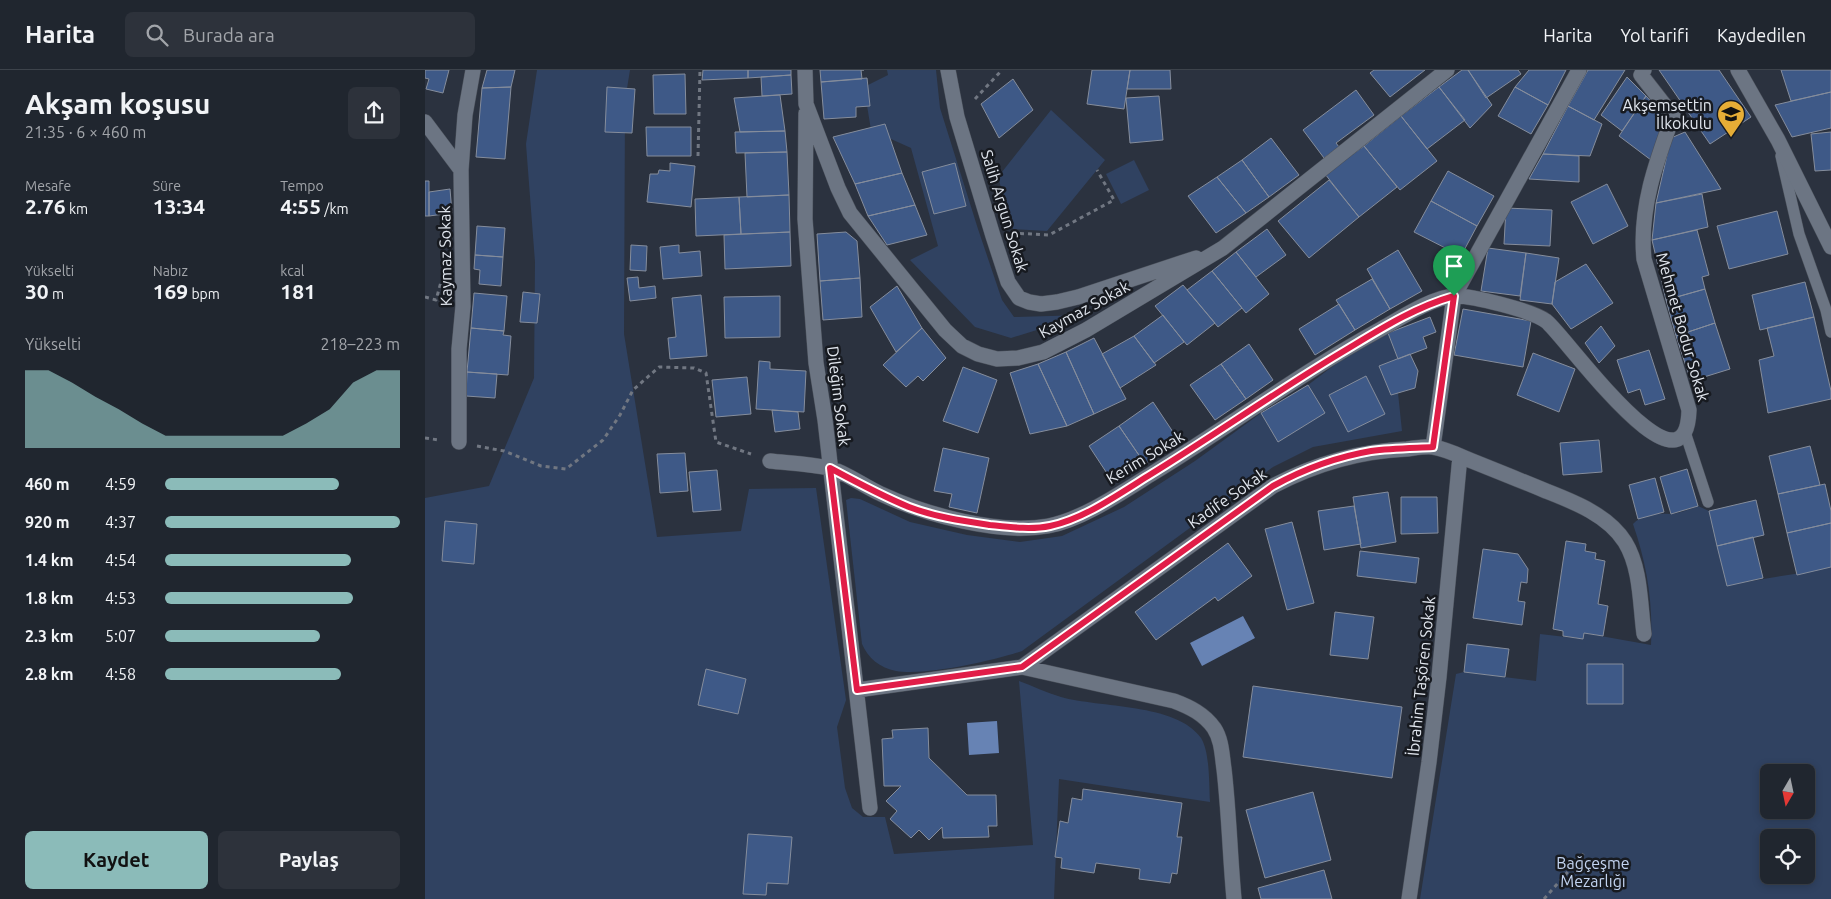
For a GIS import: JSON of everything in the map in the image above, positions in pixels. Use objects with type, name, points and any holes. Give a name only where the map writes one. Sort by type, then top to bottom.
[{"type":"street","name":"Kaymaz Sokak","points":[[459,442],[459,349],[463,306],[461,170],[465,115],[473,70]]},
{"type":"street","name":"Kaymaz Sokak","points":[[805,70],[806,104],[838,188],[851,213],[945,330],[962,346],[977,354],[997,358],[1018,358],[1043,352],[1086,330],[1223,248],[1447,70]]},
{"type":"street","name":"Salih Argun Sokak","points":[[948,70],[957,117],[991,231],[1008,282],[1019,298],[1041,304],[1078,297],[1223,248]]},
{"type":"street","points":[[1433,447],[1454,296],[1579,70]]},
{"type":"street","name":"Mehmet Bodur Sokak","points":[[1643,70],[1641,75],[1673,116],[1657,160],[1648,196],[1642,241],[1644,259],[1689,410],[1686,431]]},
{"type":"street","points":[[1738,70],[1778,140],[1831,247]]},
{"type":"street","name":"Dileğim Sokak","points":[[806,104],[806,228],[816,363],[870,808]]},
{"type":"street","points":[[425,122],[461,170]]},
{"type":"street","points":[[1454,296],[1524,310],[1538,315],[1549,323],[1599,382],[1643,426],[1654,434],[1666,439],[1675,440],[1682,437],[1686,431]]},
{"type":"street","name":"Kerim Sokak","points":[[770,461],[830,468],[909,507],[937,516],[1001,526],[1027,528],[1050,526],[1077,517],[1118,494],[1195,447],[1323,363],[1375,333],[1412,312],[1436,301],[1454,296]]},
{"type":"street","name":"Kadife Sokak","points":[[857,690],[1022,667],[1273,486],[1297,473],[1343,457],[1373,451],[1433,447],[1563,498],[1605,520],[1624,541],[1632,557],[1644,634]]},
{"type":"street","name":"İbrahim Taşören Sokak","points":[[1409,899],[1439,677],[1460,456]]},
{"type":"street","points":[[1022,667],[1174,701],[1203,716],[1215,729],[1220,743],[1225,780],[1235,899]]},
{"type":"lane","points":[[1778,140],[1799,234],[1831,332]]},
{"type":"lane","points":[[1686,431],[1708,502]]},
{"type":"path","points":[[698,156],[700,70]]},
{"type":"path","points":[[957,117],[1002,70]]},
{"type":"path","points":[[991,231],[1049,236],[1114,200],[1097,170]]},
{"type":"path","points":[[459,442],[504,452],[541,466],[566,469],[603,440],[633,390],[659,367],[694,368],[706,373],[716,442],[770,461]]},
{"type":"path","points":[[1544,899],[1586,851]]},
{"type":"green space","points":[[537,70],[630,70],[625,101],[624,334],[657,537],[741,531],[749,489],[816,488],[846,700],[837,727],[845,788],[852,808],[863,817],[885,817],[894,854],[1033,845],[1019,681],[1061,697],[1136,708],[1156,713],[1174,718],[1190,727],[1204,744],[1209,769],[1210,802],[1059,779],[1054,899],[425,899],[425,498],[489,486],[534,378],[535,262],[526,144]]},
{"type":"green space","points":[[887,70],[936,70],[940,108],[978,229],[1002,300],[1014,317],[1085,315],[1011,338],[975,327],[910,260],[938,246],[911,148],[871,130],[864,87],[888,75]]},
{"type":"green space","points":[[1051,110],[1105,160],[1047,231],[1013,229],[998,177]]},
{"type":"green space","points":[[1134,160],[1149,190],[1121,204],[1106,174]]},
{"type":"green space","points":[[1388,333],[1398,359],[1391,395],[1398,393],[1402,431],[1313,447],[1273,467],[1022,651],[959,667],[909,672],[896,671],[875,662],[862,644],[846,500],[851,498],[860,499],[910,522],[967,535],[1020,542],[1062,536],[1124,507],[1195,461],[1261,413],[1308,385],[1341,360]]},
{"type":"green space","name":"Bağçeşme Mezarlığı","points":[[1698,506],[1709,511],[1727,586],[1831,567],[1831,899],[1420,899],[1456,674],[1464,672],[1536,681],[1540,634],[1583,639],[1584,633],[1651,645],[1651,613],[1648,583],[1633,524],[1645,516],[1677,513]]},
{"type":"shaded area","points":[[1243,616],[1255,638],[1202,666],[1190,643]]},
{"type":"shaded area","points":[[997,721],[999,753],[969,755],[967,723]]},
{"type":"building","points":[[425,70],[449,70],[443,93],[426,89],[429,79],[425,78]]},
{"type":"building","points":[[487,70],[515,70],[511,87],[482,88]]},
{"type":"building","points":[[703,70],[748,70],[748,78],[702,80]]},
{"type":"building","points":[[748,70],[791,70],[791,75],[748,78]]},
{"type":"building","points":[[820,70],[861,70],[862,79],[821,82]]},
{"type":"building","points":[[1092,70],[1130,70],[1124,109],[1087,104]]},
{"type":"building","points":[[1130,70],[1170,70],[1171,89],[1127,89]]},
{"type":"building","points":[[1374,70],[1425,70],[1390,97],[1370,73]]},
{"type":"building","points":[[1462,70],[1468,70],[1492,105],[1470,128],[1439,87]]},
{"type":"building","points":[[1468,70],[1518,70],[1521,74],[1486,98]]},
{"type":"building","points":[[1529,70],[1566,70],[1548,105],[1515,87]]},
{"type":"building","points":[[1588,70],[1625,70],[1594,120],[1568,106]]},
{"type":"building","points":[[1659,70],[1719,70],[1751,117],[1710,144]]},
{"type":"building","points":[[1781,70],[1831,70],[1831,92],[1791,101]]},
{"type":"building","points":[[685,74],[686,114],[654,114],[653,75]]},
{"type":"building","points":[[791,75],[792,94],[762,96],[761,77]]},
{"type":"building","points":[[1627,77],[1646,96],[1622,131],[1601,115]]},
{"type":"building","points":[[867,78],[870,106],[856,107],[856,117],[824,119],[821,82]]},
{"type":"building","points":[[1013,79],[1033,110],[999,138],[981,104]]},
{"type":"building","points":[[511,87],[505,159],[476,157],[482,88]]},
{"type":"building","points":[[607,87],[635,89],[632,133],[605,132]]},
{"type":"building","points":[[1439,87],[1465,120],[1427,149],[1401,116]]},
{"type":"building","points":[[1515,87],[1548,105],[1531,134],[1498,116]]},
{"type":"building","points":[[1356,90],[1374,115],[1336,143],[1339,147],[1324,158],[1303,130]]},
{"type":"building","points":[[1831,92],[1831,128],[1792,137],[1775,105]]},
{"type":"building","points":[[780,95],[785,131],[740,132],[734,98]]},
{"type":"building","points":[[1159,96],[1163,140],[1130,143],[1126,98]]},
{"type":"building","points":[[1646,96],[1666,117],[1651,160],[1619,136]]},
{"type":"building","points":[[1568,106],[1602,124],[1590,156],[1543,154]]},
{"type":"building","points":[[1401,116],[1437,161],[1400,190],[1364,146]]},
{"type":"building","points":[[885,124],[902,173],[855,184],[833,137]]},
{"type":"building","points":[[646,127],[691,127],[691,156],[647,156]]},
{"type":"building","points":[[785,131],[787,152],[736,153],[735,132]]},
{"type":"building","points":[[1685,132],[1721,189],[1656,203],[1671,138]]},
{"type":"building","points":[[1831,132],[1831,170],[1815,171],[1811,134]]},
{"type":"building","points":[[1271,138],[1299,175],[1269,197],[1242,160]]},
{"type":"building","points":[[1364,146],[1397,187],[1359,217],[1325,174]]},
{"type":"building","points":[[787,152],[789,195],[747,197],[745,153]]},
{"type":"building","points":[[1543,154],[1579,156],[1579,182],[1529,179]]},
{"type":"building","points":[[1242,160],[1269,197],[1246,213],[1217,177]]},
{"type":"building","points":[[670,163],[695,166],[691,207],[647,202],[650,174],[658,174],[659,170],[670,171]]},
{"type":"building","points":[[955,163],[966,206],[934,214],[922,172]]},
{"type":"building","points":[[1448,171],[1494,196],[1477,226],[1431,201]]},
{"type":"building","points":[[902,173],[915,205],[868,216],[855,184]]},
{"type":"building","points":[[1217,177],[1246,213],[1216,233],[1188,196]]},
{"type":"building","points":[[1329,180],[1359,217],[1309,258],[1278,221]]},
{"type":"building","points":[[425,181],[429,181],[429,216],[425,216]]},
{"type":"building","points":[[1607,184],[1628,226],[1593,244],[1571,202]]},
{"type":"building","points":[[450,189],[452,213],[429,216],[429,192]]},
{"type":"building","points":[[1702,194],[1708,227],[1652,240],[1656,203]]},
{"type":"building","points":[[789,195],[790,232],[741,234],[739,197]]},
{"type":"building","points":[[739,197],[741,234],[696,236],[695,199]]},
{"type":"building","points":[[1431,201],[1477,226],[1461,256],[1414,232]]},
{"type":"building","points":[[915,205],[927,235],[887,245],[868,216]]},
{"type":"building","points":[[1506,208],[1552,210],[1550,246],[1504,244]]},
{"type":"building","points":[[1777,211],[1788,254],[1729,269],[1717,226]]},
{"type":"building","points":[[477,226],[505,228],[503,257],[475,255]]},
{"type":"building","points":[[1267,229],[1286,255],[1256,277],[1236,252]]},
{"type":"building","points":[[1697,230],[1709,275],[1702,277],[1705,289],[1666,300],[1652,240]]},
{"type":"building","points":[[790,232],[791,266],[725,269],[724,235]]},
{"type":"building","points":[[846,232],[857,241],[860,278],[820,281],[817,234]]},
{"type":"building","points":[[631,245],[647,246],[646,271],[630,270]]},
{"type":"building","points":[[679,245],[679,253],[700,251],[702,276],[663,279],[660,247]]},
{"type":"building","points":[[1488,248],[1526,253],[1520,296],[1481,291]]},
{"type":"building","points":[[1398,250],[1422,291],[1390,309],[1367,269]]},
{"type":"building","points":[[1236,252],[1269,294],[1246,313],[1212,271]]},
{"type":"building","points":[[1526,253],[1559,258],[1552,304],[1520,300]]},
{"type":"building","points":[[475,255],[503,257],[501,286],[479,284],[480,270],[474,269]]},
{"type":"building","points":[[1586,264],[1613,303],[1571,329],[1552,304],[1555,282]]},
{"type":"building","points":[[1212,271],[1242,308],[1218,327],[1187,290]]},
{"type":"building","points":[[638,277],[639,288],[655,286],[656,298],[630,301],[627,278]]},
{"type":"building","points":[[860,278],[862,317],[823,320],[820,281]]},
{"type":"building","points":[[1372,279],[1390,309],[1355,330],[1336,300]]},
{"type":"building","points":[[1805,282],[1814,317],[1760,330],[1752,295]]},
{"type":"building","points":[[1183,285],[1215,323],[1187,345],[1155,306]]},
{"type":"building","points":[[897,286],[922,328],[896,352],[870,307]]},
{"type":"building","points":[[1705,289],[1715,323],[1676,336],[1666,300]]},
{"type":"building","points":[[523,292],[540,294],[537,323],[520,322]]},
{"type":"building","points":[[474,293],[507,296],[504,331],[471,328]]},
{"type":"building","points":[[701,295],[707,356],[670,359],[668,338],[676,337],[672,298]]},
{"type":"building","points":[[780,296],[780,337],[725,338],[724,297]]},
{"type":"building","points":[[1339,304],[1355,330],[1315,355],[1299,329]]},
{"type":"building","points":[[1463,309],[1531,321],[1523,367],[1454,355]]},
{"type":"building","points":[[1163,315],[1184,342],[1154,363],[1134,336]]},
{"type":"building","points":[[1430,317],[1436,332],[1423,337],[1427,348],[1398,359],[1388,333]]},
{"type":"building","points":[[1814,317],[1831,391],[1831,399],[1768,413],[1759,360],[1774,356],[1767,328]]},
{"type":"building","points":[[1715,323],[1730,369],[1691,381],[1676,336]]},
{"type":"building","points":[[1601,326],[1615,346],[1599,363],[1585,343]]},
{"type":"building","points":[[471,328],[504,331],[503,335],[511,336],[508,375],[467,372]]},
{"type":"building","points":[[922,328],[946,358],[923,381],[918,376],[906,387],[883,365]]},
{"type":"building","points":[[1134,336],[1156,365],[1120,388],[1102,354]]},
{"type":"building","points":[[1094,338],[1126,399],[1094,414],[1066,352]]},
{"type":"building","points":[[1249,344],[1273,380],[1246,399],[1221,364]]},
{"type":"building","points":[[1649,350],[1665,399],[1645,405],[1640,389],[1628,393],[1617,360]]},
{"type":"building","points":[[1066,352],[1094,414],[1067,426],[1038,364]]},
{"type":"building","points":[[1533,353],[1575,369],[1559,412],[1517,395]]},
{"type":"building","points":[[1410,354],[1418,371],[1415,388],[1391,395],[1379,366]]},
{"type":"building","points":[[759,361],[770,362],[770,369],[806,371],[804,412],[756,409]]},
{"type":"building","points":[[1038,364],[1067,426],[1030,434],[1010,373]]},
{"type":"building","points":[[1221,364],[1246,399],[1215,420],[1190,385]]},
{"type":"building","points":[[963,367],[997,380],[978,433],[943,421]]},
{"type":"building","points":[[467,372],[497,374],[495,398],[466,396]]},
{"type":"building","points":[[1366,376],[1385,414],[1348,432],[1329,395]]},
{"type":"building","points":[[747,377],[751,414],[716,417],[712,380]]},
{"type":"building","points":[[1308,385],[1325,413],[1278,442],[1261,413]]},
{"type":"building","points":[[1153,402],[1179,441],[1145,464],[1119,426]]},
{"type":"building","points":[[772,410],[798,412],[800,429],[775,432]]},
{"type":"building","points":[[1119,426],[1145,464],[1131,473],[1128,470],[1112,481],[1089,446]]},
{"type":"building","points":[[1599,440],[1602,472],[1563,475],[1560,443]]},
{"type":"building","points":[[1810,446],[1820,485],[1778,494],[1769,456]]},
{"type":"building","points":[[943,448],[989,458],[977,513],[949,507],[952,494],[934,491]]},
{"type":"building","points":[[685,453],[688,491],[660,493],[657,454]]},
{"type":"building","points":[[1687,469],[1698,506],[1671,514],[1660,477]]},
{"type":"building","points":[[717,470],[721,510],[693,512],[689,472]]},
{"type":"building","points":[[1655,478],[1664,512],[1638,519],[1629,485]]},
{"type":"building","points":[[1825,484],[1831,511],[1831,523],[1787,533],[1778,494]]},
{"type":"building","points":[[1388,492],[1396,542],[1361,548],[1353,497]]},
{"type":"building","points":[[1401,497],[1437,497],[1438,533],[1401,534]]},
{"type":"building","points":[[1756,500],[1764,535],[1717,546],[1709,511]]},
{"type":"building","points":[[1354,506],[1361,544],[1324,550],[1318,511]]},
{"type":"building","points":[[445,521],[477,524],[474,564],[442,561]]},
{"type":"building","points":[[1292,522],[1314,603],[1287,610],[1265,529]]},
{"type":"building","points":[[1831,523],[1831,567],[1797,575],[1787,533]]},
{"type":"building","points":[[1753,537],[1763,578],[1727,586],[1717,546]]},
{"type":"building","points":[[1566,541],[1586,544],[1585,551],[1596,553],[1595,559],[1605,561],[1598,604],[1608,606],[1603,636],[1584,633],[1583,639],[1563,636],[1563,631],[1553,629]]},
{"type":"building","points":[[1228,543],[1252,576],[1218,601],[1215,597],[1156,640],[1135,612]]},
{"type":"building","points":[[1483,549],[1518,554],[1528,569],[1527,583],[1521,582],[1518,601],[1525,602],[1522,625],[1473,618]]},
{"type":"building","points":[[1360,551],[1419,558],[1416,583],[1357,576]]},
{"type":"building","points":[[1335,612],[1374,617],[1368,659],[1330,655]]},
{"type":"building","points":[[1467,644],[1509,649],[1505,677],[1464,672]]},
{"type":"building","points":[[1587,664],[1623,664],[1623,704],[1587,704]]},
{"type":"building","points":[[706,669],[746,679],[738,714],[698,705]]},
{"type":"building","points":[[1253,686],[1402,707],[1392,778],[1243,757]]},
{"type":"building","points":[[928,728],[929,758],[967,795],[996,795],[997,826],[988,826],[989,837],[943,838],[942,827],[929,840],[919,830],[911,838],[890,819],[897,811],[886,801],[901,786],[884,786],[882,739],[893,738],[892,730]]},
{"type":"building","points":[[1083,789],[1182,803],[1177,837],[1182,837],[1177,874],[1172,873],[1170,883],[1139,879],[1140,869],[1096,863],[1094,873],[1061,868],[1062,858],[1055,857],[1060,821],[1068,823],[1072,798],[1082,800]]},
{"type":"building","points":[[1313,792],[1331,860],[1265,878],[1246,810]]},
{"type":"building","points":[[748,834],[792,837],[788,884],[767,883],[766,895],[743,894]]},
{"type":"building","points":[[1324,870],[1332,899],[1261,899],[1258,888]]},
{"type":"place","name":"Akşemsettin İlkokulu","points":[[1731,138]]},
{"type":"route","points":[[1454,296],[1433,447],[1373,451],[1343,457],[1297,473],[1273,486],[1022,667],[857,690],[830,468],[909,507],[937,516],[1001,526],[1027,528],[1050,526],[1077,517],[1118,494],[1195,447],[1323,363],[1375,333],[1412,312],[1436,301],[1454,296]]}]
